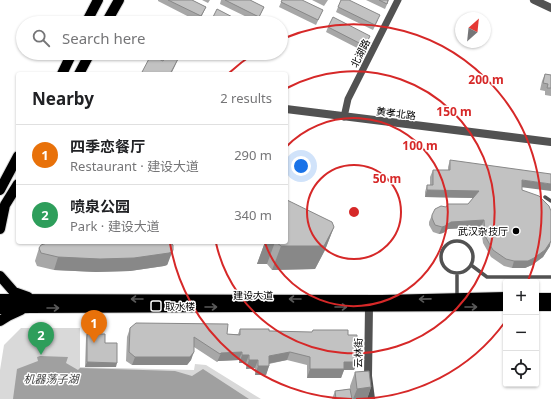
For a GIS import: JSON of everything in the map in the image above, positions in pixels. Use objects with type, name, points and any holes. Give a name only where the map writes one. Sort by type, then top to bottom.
[{"type":"main road","points":[[90,16],[98,0]]},
{"type":"main road","points":[[110,16],[118,0]]},
{"type":"main road","points":[[63,72],[69,60]]},
{"type":"main road","points":[[80,72],[86,60]]},
{"type":"main road","points":[[0,190],[16,160]]},
{"type":"main road","points":[[0,229],[5,205],[16,187]]},
{"type":"main road","points":[[0,276],[14,292],[31,303],[0,321]]},
{"type":"main road","name":"建设大道","points":[[0,309],[31,303],[382,300],[503,297]]},
{"type":"main road","points":[[539,298],[551,298]]},
{"type":"main road","name":"建设大道","points":[[0,299],[31,303],[369,307],[503,306]]},
{"type":"main road","points":[[539,306],[551,306]]},
{"type":"street","name":"北湖路","points":[[344,117],[348,99],[398,0]]},
{"type":"street","points":[[534,0],[551,8]]},
{"type":"street","name":"黄孝北路","points":[[288,109],[551,142]]},
{"type":"street","name":"云林街","points":[[369,307],[368,376],[371,399]]},
{"type":"lane","points":[[545,197],[551,202]]},
{"type":"lane","points":[[458,241],[468,245],[473,255],[471,265],[467,270],[457,273],[447,270],[442,261],[442,251],[449,244],[458,241]]},
{"type":"lane","points":[[471,265],[487,276],[551,277]]},
{"type":"lane","points":[[457,273],[457,298]]},
{"type":"shaded area","name":"机器荡子湖","points":[[21,328],[80,328],[80,367],[194,370],[195,364],[206,365],[261,399],[0,399],[0,370],[4,345]]},
{"type":"water","name":"机器荡子湖","points":[[37,357],[68,357],[66,363],[78,370],[80,368],[175,371],[192,376],[203,369],[249,399],[13,399],[17,369],[38,361]]},
{"type":"building","points":[[168,0],[192,0],[206,7],[201,16]]},
{"type":"building","points":[[225,0],[250,0],[264,7],[260,16]]},
{"type":"building","points":[[282,0],[302,0],[323,10],[318,20],[281,2]]},
{"type":"building","points":[[341,0],[349,0],[380,15],[375,25],[338,7]]},
{"type":"building","points":[[379,0],[388,0],[387,4]]},
{"type":"building","points":[[217,9],[230,16],[214,16]]},
{"type":"building","points":[[333,17],[370,36],[365,46],[328,27]]},
{"type":"building","points":[[148,60],[177,60],[171,72],[142,72]]},
{"type":"building","points":[[545,74],[551,75],[551,88],[547,88],[548,84],[543,83]]},
{"type":"building","points":[[450,160],[551,174],[551,184],[522,180],[522,190],[539,196],[549,206],[551,211],[551,241],[545,250],[528,261],[514,261],[506,259],[493,250],[485,236],[484,220],[451,222],[442,227],[435,225],[432,215],[435,209],[441,206],[446,207],[448,204],[468,204],[479,191],[427,190],[427,185],[433,185],[433,170],[450,170]]},
{"type":"building","points":[[288,200],[332,222],[334,227],[324,246],[281,246],[278,244],[288,244]]},
{"type":"building","points":[[172,244],[173,250],[169,253],[134,258],[100,259],[58,257],[41,253],[39,248],[41,245]]},
{"type":"building","points":[[136,323],[228,324],[227,334],[240,335],[240,329],[269,329],[269,331],[312,332],[313,330],[348,330],[348,335],[357,335],[357,362],[344,362],[344,369],[310,369],[310,357],[290,352],[269,356],[269,366],[258,366],[258,360],[249,360],[249,355],[242,355],[242,352],[220,354],[194,337],[194,352],[190,357],[135,357],[129,352],[130,328]]},
{"type":"building","points":[[87,334],[105,334],[105,343],[117,343],[117,363],[87,362]]},
{"type":"building","points":[[369,371],[371,387],[357,389],[355,372]]},
{"type":"building","points":[[350,389],[352,399],[336,399],[335,391]]},
{"type":"place","name":"武汉杂技厅","points":[[516,231]]},
{"type":"place","name":"取水楼","points":[[156,306]]},
{"type":"place","name":"四季恋餐厅","points":[[94,343]]},
{"type":"place","name":"喷泉公园","points":[[41,355]]}]
